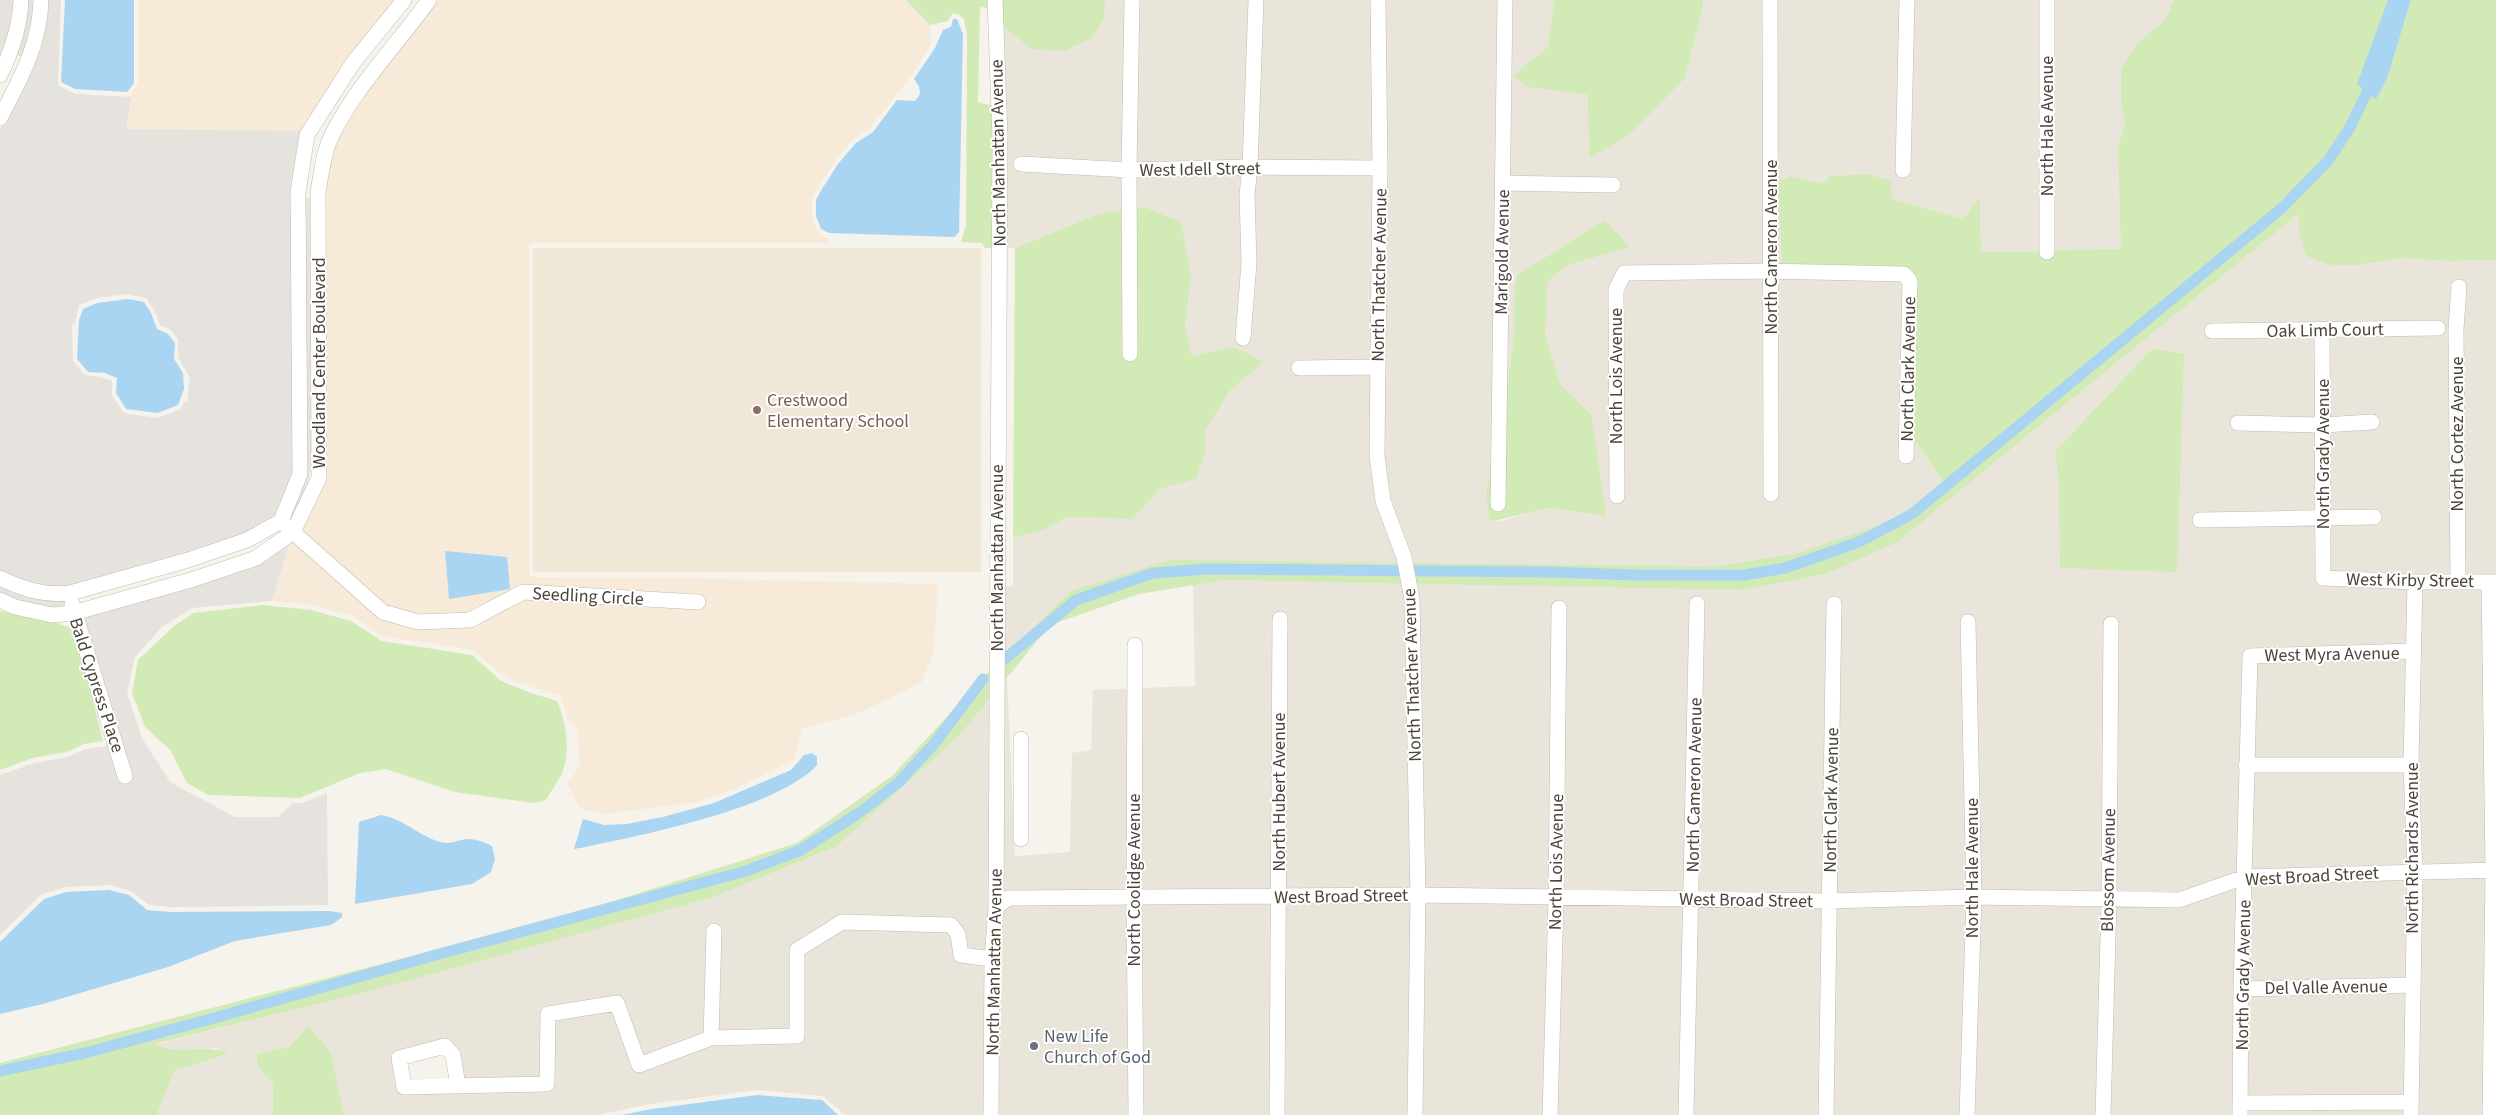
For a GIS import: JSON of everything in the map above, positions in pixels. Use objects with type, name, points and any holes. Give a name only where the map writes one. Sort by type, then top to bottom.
[{"type":"street","points":[[0,74],[8,60],[20,19],[21,0]]},
{"type":"street","points":[[0,118],[28,64],[41,23],[41,0]]},
{"type":"street","name":"Woodland Center Boulevard","points":[[280,521],[300,474],[298,192],[307,135],[353,63],[404,0]]},
{"type":"street","name":"Woodland Center Boulevard","points":[[0,600],[15,607],[52,615],[73,613],[191,580],[256,558],[293,532],[319,478],[318,193],[322,166],[331,138],[370,74],[429,0]]},
{"type":"street","name":"North Manhattan Avenue","points":[[991,1115],[992,959],[996,908],[1000,137],[995,0]]},
{"type":"street","points":[[1130,354],[1129,170],[1132,0]]},
{"type":"street","points":[[1243,338],[1250,263],[1247,204],[1256,0]]},
{"type":"street","name":"North Thatcher Avenue","points":[[1378,0],[1380,168],[1377,456],[1383,501],[1404,557],[1413,624],[1418,895],[1415,1115]]},
{"type":"street","name":"Marigold Avenue","points":[[1498,504],[1505,0]]},
{"type":"street","name":"North Cameron Avenue","points":[[1770,0],[1771,494]]},
{"type":"street","points":[[1903,170],[1907,0]]},
{"type":"street","name":"North Hale Avenue","points":[[2047,252],[2048,0]]},
{"type":"street","points":[[391,16],[407,28]]},
{"type":"street","points":[[8,60],[28,64]]},
{"type":"street","name":"West Idell Street","points":[[1021,164],[1129,170],[1250,167],[1380,168]]},
{"type":"street","points":[[1503,183],[1613,184]]},
{"type":"street","points":[[298,192],[318,193]]},
{"type":"street","name":"North Lois Avenue","points":[[1617,496],[1616,290],[1624,273],[1640,271],[1772,271]]},
{"type":"street","name":"North Clark Avenue","points":[[1772,271],[1904,274],[1910,281],[1906,456]]},
{"type":"street","name":"North Cortez Avenue","points":[[2458,582],[2456,329],[2459,287]]},
{"type":"street","name":"Oak Limb Court","points":[[2212,331],[2438,328]]},
{"type":"street","name":"North Grady Avenue","points":[[2322,331],[2323,578]]},
{"type":"street","points":[[1299,368],[1378,367]]},
{"type":"street","points":[[2238,423],[2322,425],[2372,422]]},
{"type":"street","points":[[2200,520],[2374,517]]},
{"type":"street","points":[[0,578],[22,588],[53,595],[70,593],[196,557],[247,540],[280,521]]},
{"type":"street","name":"Seedling Circle","points":[[280,521],[383,612],[418,622],[470,620],[523,592],[698,602]]},
{"type":"street","name":"West Kirby Street","points":[[2323,578],[2415,582],[2493,582]]},
{"type":"street","name":"North Richards Avenue","points":[[2411,1108],[2415,871],[2411,765],[2415,582]]},
{"type":"street","points":[[2490,1115],[2495,870],[2493,582]]},
{"type":"street","name":"Bald Cypress Place","points":[[70,593],[73,613],[125,776]]},
{"type":"street","name":"North Cameron Avenue","points":[[1686,1115],[1697,604]]},
{"type":"street","name":"North Clark Avenue","points":[[1826,1115],[1834,604]]},
{"type":"street","name":"North Lois Avenue","points":[[1550,1115],[1556,898],[1559,608]]},
{"type":"street","name":"North Hubert Avenue","points":[[1277,1115],[1280,619]]},
{"type":"street","name":"North Hale Avenue","points":[[1967,1115],[1974,897],[1968,622]]},
{"type":"street","name":"Blossom Avenue","points":[[2103,1115],[2109,900],[2111,624]]},
{"type":"street","name":"North Coolidge Avenue","points":[[1135,645],[1134,898],[1136,1115]]},
{"type":"street","name":"West Myra Avenue","points":[[2250,656],[2413,652]]},
{"type":"street","name":"North Grady Avenue","points":[[2240,1109],[2241,989],[2250,656]]},
{"type":"street","points":[[1021,739],[1021,839]]},
{"type":"street","points":[[2246,765],[2411,765]]},
{"type":"street","points":[[996,789],[1021,789]]},
{"type":"street","name":"West Broad Street","points":[[996,908],[1008,898],[1418,895],[1830,901],[1974,897],[2179,900],[2245,877],[2495,870]]},
{"type":"street","points":[[458,1086],[547,1084],[548,1014],[617,1003],[639,1065],[711,1038],[797,1036],[797,950],[842,922],[951,925],[958,934],[961,955],[992,959]]},
{"type":"street","points":[[711,1038],[714,931]]},
{"type":"street","name":"Del Valle Avenue","points":[[2241,989],[2412,985]]},
{"type":"street","points":[[2240,1109],[2411,1108]]},
{"type":"shaded area","points":[[0,0],[15,0],[15,18],[0,63]]},
{"type":"shaded area","points":[[26,0],[36,0],[35,22],[24,57],[15,55]]},
{"type":"shaded area","points":[[46,0],[61,0],[58,85],[75,94],[131,97],[126,129],[303,131],[295,472],[277,516],[245,534],[183,555],[69,587],[54,589],[23,582],[0,571],[0,129],[32,71]],"holes":[[[127,294],[146,298],[154,310],[160,325],[170,329],[178,339],[178,357],[190,378],[187,402],[184,402],[181,409],[158,418],[124,413],[112,395],[112,381],[85,375],[73,361],[72,326],[75,324],[79,305],[97,298]]]},
{"type":"shaded area","points":[[138,0],[397,0],[303,131],[126,129],[131,95],[138,83]]},
{"type":"shaded area","points":[[436,0],[906,0],[930,25],[930,46],[911,76],[870,128],[853,139],[835,161],[812,197],[812,218],[818,233],[826,237],[830,243],[533,243],[529,245],[529,572],[531,577],[682,578],[938,584],[934,651],[922,682],[859,713],[802,729],[794,760],[734,789],[698,802],[604,814],[580,809],[568,784],[580,765],[577,729],[569,721],[560,696],[517,682],[498,671],[472,650],[383,636],[352,616],[312,605],[272,601],[292,540],[380,617],[416,628],[472,625],[524,598],[703,608],[703,596],[523,586],[469,614],[418,616],[386,607],[299,531],[324,478],[324,194],[327,167],[336,141],[374,78]],"holes":[[[445,552],[506,557],[510,589],[449,599]]]},
{"type":"shaded area","points":[[1105,0],[1126,0],[1124,164],[1016,158],[1015,170],[1124,176],[1124,210],[1098,214],[1015,248],[1005,248],[1001,21],[1007,30],[1104,19]]},
{"type":"shaded area","points":[[1137,0],[1251,0],[1245,161],[1134,164]]},
{"type":"shaded area","points":[[1262,0],[1373,0],[1375,162],[1256,161]]},
{"type":"shaded area","points":[[1384,0],[1500,0],[1494,474],[1486,487],[1489,503],[1489,522],[1501,521],[1550,508],[1605,516],[1592,415],[1561,385],[1545,335],[1548,281],[1569,265],[1630,247],[1605,220],[1541,260],[1514,299],[1514,335],[1506,398],[1508,189],[1618,190],[1618,179],[1508,177],[1511,0],[1554,0],[1548,47],[1527,87],[1589,95],[1590,157],[1685,78],[1703,9],[1703,0],[1765,0],[1766,265],[1644,265],[1623,267],[1610,336],[1612,502],[1623,502],[1622,292],[1627,278],[1766,277],[1766,500],[1776,500],[1777,277],[1902,280],[1905,284],[1900,462],[1911,462],[1913,385],[1913,438],[1944,483],[1905,516],[1798,553],[1718,566],[1411,563],[1389,499],[1382,455]]},
{"type":"shaded area","points":[[1775,0],[1901,0],[1898,176],[1908,176],[1912,0],[2042,0],[2042,251],[1981,252],[1980,198],[1963,219],[1892,199],[1890,181],[1868,174],[1829,176],[1824,185],[1790,176],[1811,266],[1777,265]]},
{"type":"shaded area","points":[[2053,0],[2174,0],[2165,20],[2136,45],[2121,103],[2125,122],[2118,147],[2122,249],[2052,250]]},
{"type":"shaded area","points":[[1244,173],[1239,344],[1249,344],[1255,173],[1375,174],[1372,361],[1294,363],[1293,374],[1372,373],[1372,456],[1400,563],[1071,591],[1002,658],[1003,586],[1013,586],[1013,538],[1046,529],[1067,517],[1132,519],[1160,489],[1196,479],[1205,452],[1205,431],[1229,392],[1263,362],[1235,347],[1192,357],[1185,327],[1191,276],[1134,209],[1134,176]]},
{"type":"shaded area","points":[[303,198],[313,199],[314,455],[305,493],[291,523],[287,519],[305,476]]},
{"type":"shaded area","points":[[2299,213],[2300,236],[2359,265],[2398,258],[2448,261],[2496,260],[2496,576],[2463,576],[2461,329],[2464,281],[2454,281],[2451,328],[2452,576],[2328,572],[2328,523],[2379,523],[2379,511],[2328,511],[2328,430],[2377,427],[2376,416],[2328,418],[2327,337],[2443,334],[2443,322],[2206,325],[2207,337],[2317,337],[2317,419],[2233,417],[2232,429],[2317,431],[2318,511],[2194,514],[2194,526],[2318,523],[2318,584],[2409,588],[2408,646],[2245,650],[2240,872],[2178,894],[2114,894],[2116,619],[2106,618],[2103,893],[1979,891],[1973,616],[1963,616],[1968,891],[1835,895],[1840,599],[1830,598],[1824,895],[1697,894],[1702,599],[1692,598],[1686,894],[1561,892],[1564,602],[1553,603],[1551,892],[1423,889],[1415,584],[1743,590],[1826,574],[1896,543]],"holes":[[[2153,348],[2184,354],[2059,487],[2055,451]]]},
{"type":"shaded area","name":"Crestwood Elementary School","points":[[533,248],[981,248],[981,572],[533,572]]},
{"type":"shaded area","points":[[291,540],[272,601],[192,608],[162,627],[135,657],[127,693],[142,738],[170,782],[235,817],[278,817],[293,803],[302,803],[327,793],[328,905],[171,907],[149,905],[131,891],[110,885],[66,887],[42,894],[0,935],[0,775],[34,763],[68,757],[85,749],[105,746],[107,742],[104,727],[122,783],[132,780],[80,617]]},
{"type":"shaded area","points":[[1225,580],[1404,584],[1407,599],[1413,889],[1284,891],[1285,613],[1275,613],[1273,891],[1139,892],[1143,694],[1132,694],[1129,892],[1001,896],[1002,684],[1007,678],[1015,856],[1070,852],[1072,753],[1091,750],[1093,690],[1195,686],[1193,585]]},
{"type":"shaded area","points":[[0,584],[65,599],[67,608],[52,609],[17,602],[0,594]]},
{"type":"shaded area","points":[[2420,588],[2484,588],[2488,864],[2420,865],[2416,765]]},
{"type":"shaded area","points":[[2408,658],[2406,759],[2252,759],[2255,662]]},
{"type":"shaded area","points":[[991,697],[990,905],[988,907],[990,910],[988,952],[966,949],[962,930],[951,919],[902,916],[840,917],[794,944],[792,950],[792,1031],[716,1032],[719,926],[709,925],[706,1033],[642,1058],[622,1001],[616,997],[547,1009],[543,1015],[542,1079],[463,1080],[457,1050],[443,1040],[398,1052],[394,1059],[398,1089],[404,1094],[547,1091],[552,1084],[553,1020],[614,1009],[634,1067],[641,1071],[712,1044],[797,1042],[802,1036],[802,953],[844,928],[948,931],[953,937],[956,956],[961,960],[987,964],[986,1115],[845,1115],[823,1096],[756,1090],[651,1104],[596,1115],[344,1115],[331,1053],[309,1026],[288,1047],[257,1054],[257,1066],[273,1083],[273,1115],[157,1115],[174,1071],[228,1053],[217,1048],[174,1052],[152,1045],[367,992],[711,898],[837,846],[959,736]]},
{"type":"shaded area","points":[[2251,771],[2406,771],[2409,865],[2251,870]]},
{"type":"shaded area","points":[[2488,876],[2484,1115],[2416,1115],[2420,877]]},
{"type":"shaded area","points":[[2409,877],[2407,979],[2247,983],[2250,882]]},
{"type":"shaded area","points":[[2240,885],[2235,1115],[2108,1115],[2114,906]]},
{"type":"shaded area","points":[[1413,901],[1410,1115],[1282,1115],[1284,903]]},
{"type":"shaded area","points":[[1423,901],[1551,904],[1545,1115],[1421,1115]]},
{"type":"shaded area","points":[[1273,903],[1271,1115],[1141,1115],[1139,904]]},
{"type":"shaded area","points":[[1968,903],[1961,1115],[1832,1115],[1835,907]]},
{"type":"shaded area","points":[[1979,903],[2103,905],[2098,1115],[1972,1115]]},
{"type":"shaded area","points":[[1009,904],[1129,904],[1131,1115],[997,1115],[998,960],[1001,911]]},
{"type":"shaded area","points":[[1561,904],[1686,906],[1681,1115],[1555,1115]]},
{"type":"shaded area","points":[[1697,906],[1824,907],[1821,1115],[1691,1115]]},
{"type":"shaded area","points":[[2406,991],[2406,1096],[2246,1097],[2246,995]]},
{"type":"shaded area","points":[[2405,1108],[2405,1115],[2246,1115],[2246,1109]]},
{"type":"green space","points":[[906,0],[990,0],[990,8],[980,7],[978,102],[994,106],[992,248],[985,248],[982,243],[961,242],[966,225],[967,35],[964,19],[958,14],[952,14],[948,21],[930,25]]},
{"type":"green space","points":[[1000,0],[1105,0],[1104,19],[1092,38],[1064,51],[1032,49],[1007,30],[1001,21]]},
{"type":"green space","points":[[1554,0],[1703,0],[1703,8],[1685,78],[1628,136],[1589,158],[1588,95],[1527,87],[1514,75],[1548,47]]},
{"type":"green space","points":[[2174,0],[2388,0],[2376,99],[2387,79],[2411,0],[2496,0],[2496,260],[2448,261],[2398,258],[2359,265],[2331,265],[2306,256],[2300,236],[2298,214],[1896,543],[1826,574],[1743,590],[1415,584],[1411,563],[1718,566],[1798,553],[1905,516],[1944,483],[1913,438],[1916,276],[1782,263],[1778,182],[1790,176],[1824,184],[1829,176],[1868,174],[1891,181],[1892,199],[1963,219],[1980,198],[1981,252],[2042,251],[2042,258],[2052,258],[2052,250],[2121,249],[2118,147],[2125,122],[2121,103],[2121,69],[2136,45],[2165,20]]},
{"type":"green space","points":[[1144,207],[1181,222],[1191,276],[1185,327],[1192,356],[1235,347],[1263,362],[1229,392],[1205,431],[1205,452],[1196,479],[1160,489],[1132,519],[1067,517],[1046,529],[1013,538],[1015,248],[1098,214],[1124,210],[1124,359],[1135,360],[1134,209]]},
{"type":"green space","points":[[1605,220],[1630,247],[1569,265],[1548,281],[1545,335],[1561,385],[1592,415],[1606,516],[1550,508],[1489,522],[1487,489],[1490,478],[1494,474],[1493,509],[1503,510],[1506,398],[1514,335],[1514,299],[1517,275]]},
{"type":"green space","points":[[2153,348],[2184,354],[2177,572],[2060,568],[2059,487],[2055,451]]},
{"type":"green space","points":[[1170,560],[1400,563],[1404,584],[1225,580],[1139,594],[1050,625],[1002,684],[1002,658],[1071,591]]},
{"type":"green space","points":[[263,605],[311,610],[351,621],[382,641],[472,655],[501,681],[557,701],[565,727],[567,746],[565,764],[559,780],[546,800],[534,803],[455,792],[386,769],[360,773],[300,798],[208,795],[187,783],[171,751],[145,727],[132,693],[138,660],[173,627],[193,613]]},
{"type":"green space","points":[[0,611],[42,618],[71,628],[86,673],[103,741],[84,744],[67,752],[33,758],[0,770]]},
{"type":"green space","points":[[992,668],[991,697],[959,736],[837,846],[711,898],[367,992],[154,1044],[163,1048],[182,1050],[210,1049],[229,1053],[174,1071],[157,1115],[0,1115],[0,1063],[570,915],[797,843],[892,776]]},
{"type":"green space","points":[[309,1026],[331,1053],[344,1115],[273,1115],[273,1083],[257,1066],[257,1054],[288,1047]]},
{"type":"water","points":[[65,0],[134,0],[134,83],[127,92],[75,89],[61,82]]},
{"type":"water","points":[[2388,0],[2411,0],[2387,79],[2376,99],[2357,84]]},
{"type":"water","points":[[953,19],[957,19],[963,34],[959,232],[954,237],[829,233],[821,229],[816,216],[816,200],[822,189],[838,164],[856,143],[873,132],[897,100],[915,101],[920,94],[919,86],[914,79],[935,48],[943,30],[951,27]]},
{"type":"water","points":[[128,299],[144,302],[151,313],[157,329],[168,334],[175,343],[174,359],[183,373],[184,389],[178,405],[158,413],[126,409],[116,393],[117,378],[105,373],[88,372],[77,359],[79,320],[83,309],[97,303]]},
{"type":"water","points":[[445,551],[507,557],[510,589],[449,599]]},
{"type":"water","points":[[812,753],[817,757],[817,765],[798,781],[771,795],[738,808],[667,829],[574,849],[583,819],[604,825],[627,824],[663,817],[714,803],[791,770],[804,755]]},
{"type":"water","points":[[381,815],[398,820],[425,836],[440,842],[450,843],[470,839],[492,846],[495,859],[491,872],[472,884],[355,904],[359,822]]},
{"type":"water","points":[[109,890],[129,895],[147,910],[171,912],[329,911],[342,913],[342,917],[331,925],[235,941],[168,967],[43,1004],[0,1014],[0,942],[44,899],[66,892]]},
{"type":"water","points":[[757,1095],[822,1100],[838,1115],[621,1115],[652,1109]]},
{"type":"waterway","points":[[1005,659],[1076,600],[1153,573],[1208,569],[1744,575],[1785,568],[1859,542],[1912,514],[2282,208],[2328,161],[2349,129],[2373,80]]},
{"type":"waterway","points":[[0,1071],[85,1053],[207,1020],[432,956],[746,871],[801,850],[859,813],[898,783],[934,744],[983,679]]},
{"type":"place","name":"Crestwood Elementary School","points":[[757,410]]},
{"type":"place","name":"New Life Church of God","points":[[1034,1046]]}]
